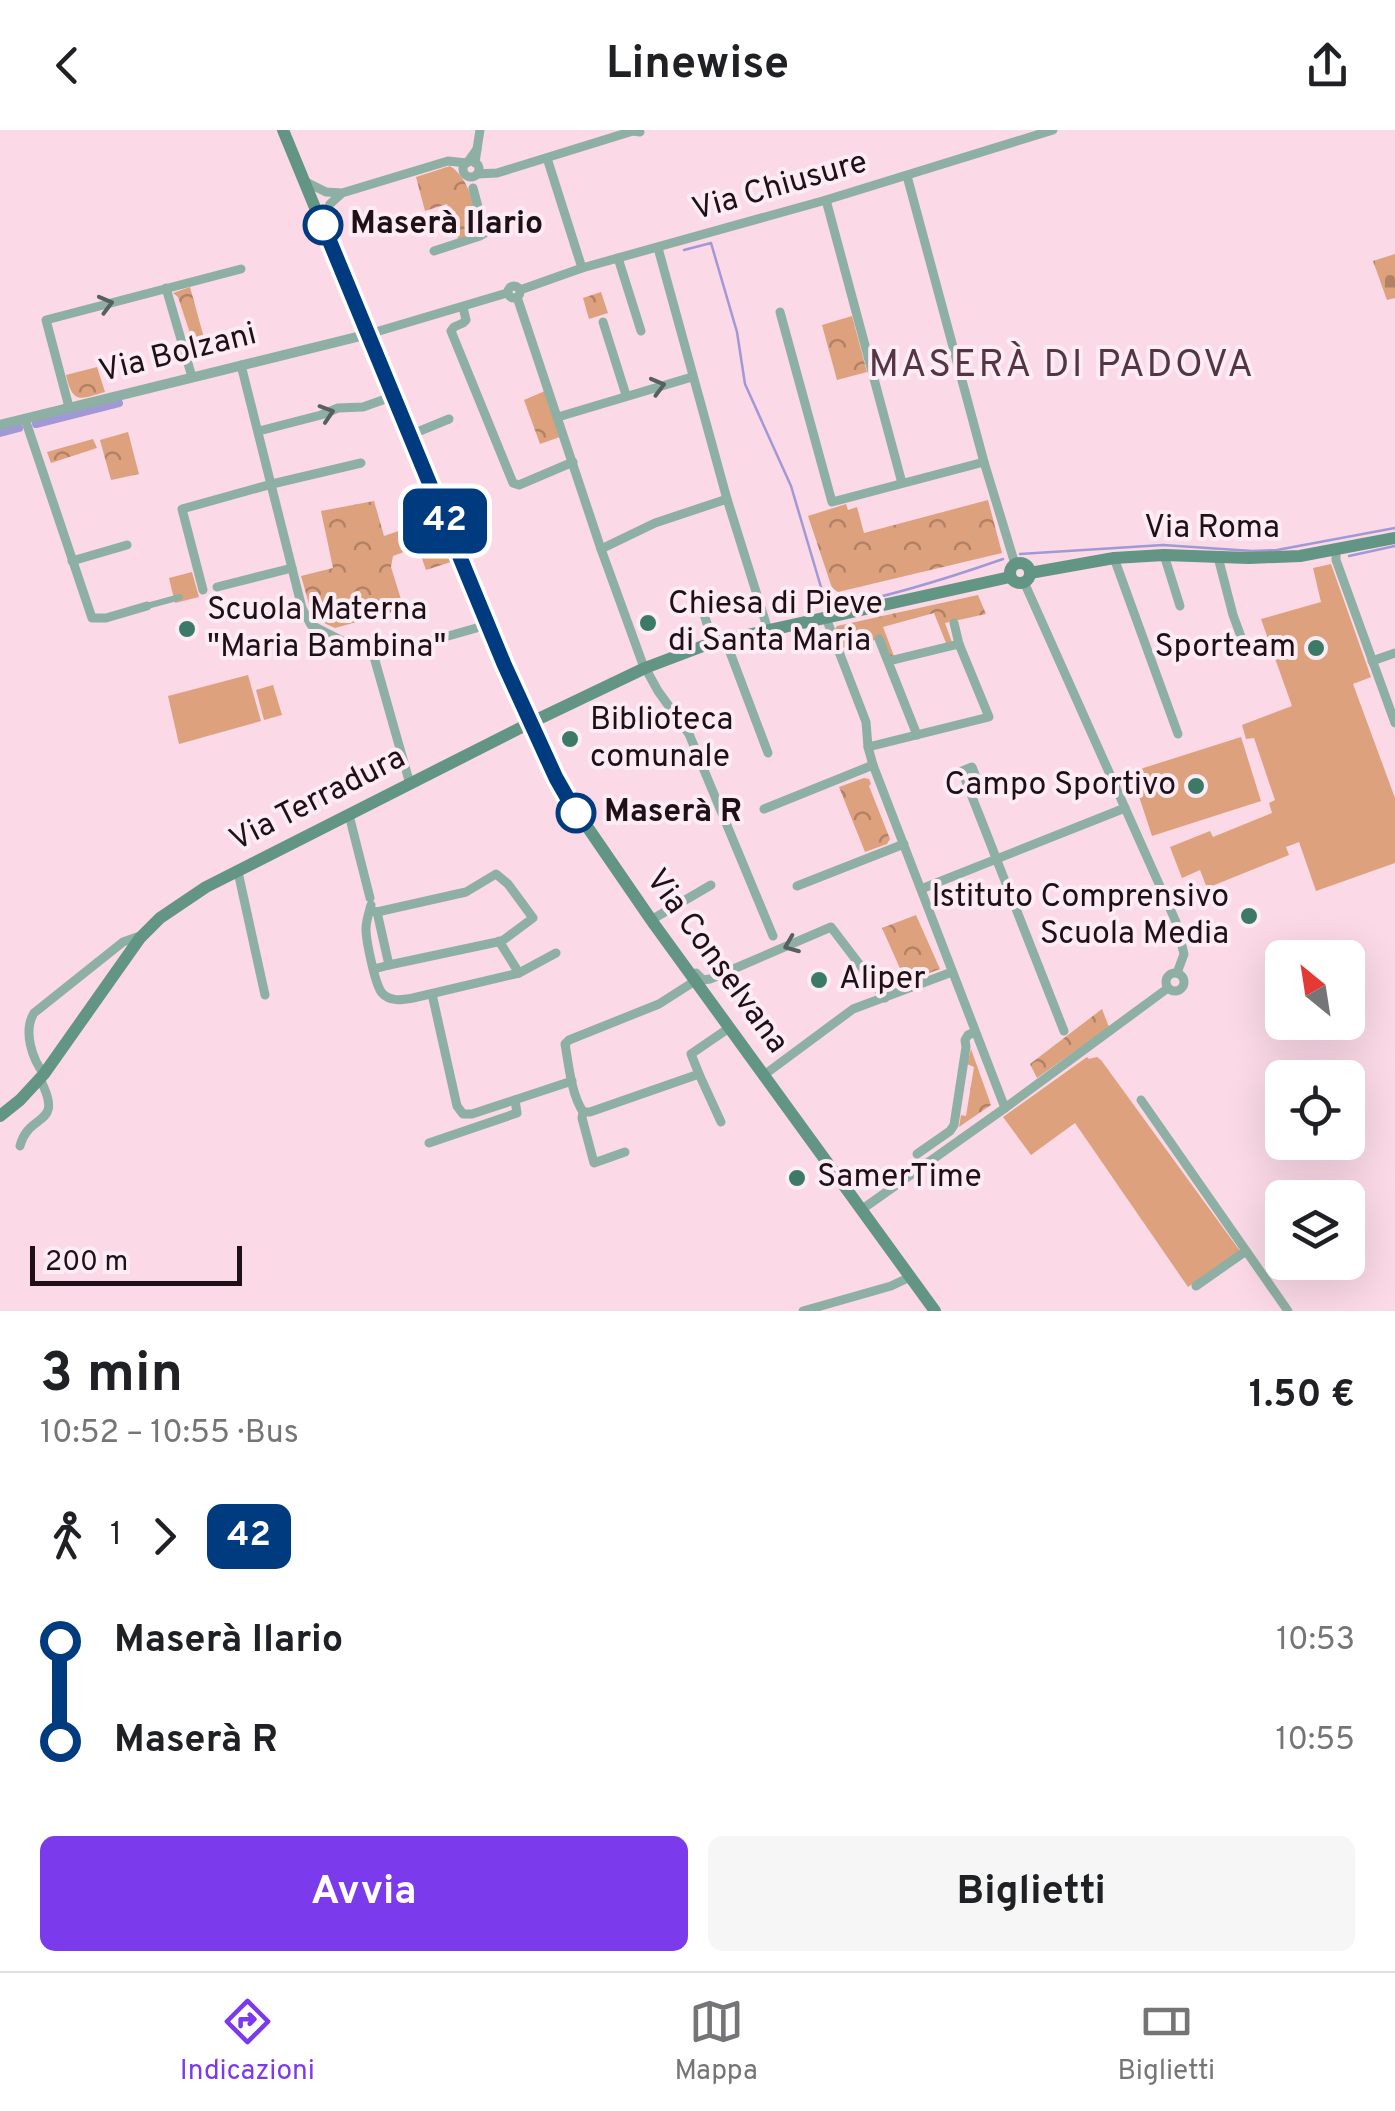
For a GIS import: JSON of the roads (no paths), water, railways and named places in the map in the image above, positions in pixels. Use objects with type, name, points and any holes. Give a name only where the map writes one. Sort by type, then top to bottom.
[{"type":"main road","name":"Via Conselvana","points":[[283,130],[488,625],[572,808],[935,1311]]},
{"type":"main road","name":"Via Roma","points":[[645,668],[719,641],[1020,574],[1114,558],[1288,557],[1395,538]]},
{"type":"main road","name":"Via Terradura","points":[[0,1116],[42,1077],[140,938],[176,906],[645,668]]},
{"type":"street","points":[[434,251],[484,233],[472,170],[480,130]]},
{"type":"street","name":"Via Chiusure","points":[[369,334],[1053,130]]},
{"type":"street","points":[[304,181],[326,192],[342,193],[448,161],[472,170],[497,173],[640,132]]},
{"type":"street","points":[[547,158],[582,268]]},
{"type":"street","points":[[861,1210],[1168,988],[1175,991],[1183,987],[1184,978],[1177,973],[1184,954],[1181,933],[1020,574],[984,462],[907,176]]},
{"type":"street","points":[[322,224],[330,204],[342,193]]},
{"type":"street","points":[[826,200],[902,483]]},
{"type":"street","points":[[658,248],[727,499],[768,630]]},
{"type":"street","points":[[618,258],[641,331]]},
{"type":"street","points":[[68,407],[46,320],[241,269]]},
{"type":"street","points":[[166,288],[192,377]]},
{"type":"street","points":[[515,293],[645,668],[689,734],[774,936]]},
{"type":"street","points":[[462,306],[466,320],[451,332],[513,483],[519,485],[572,462]]},
{"type":"street","points":[[780,312],[832,502],[984,462]]},
{"type":"street","points":[[603,322],[626,395]]},
{"type":"street","name":"Via Bolzani","points":[[0,425],[369,334]]},
{"type":"street","points":[[242,365],[302,608],[311,625],[374,656],[488,625]]},
{"type":"street","points":[[558,417],[692,377]]},
{"type":"street","points":[[259,431],[394,396]]},
{"type":"street","points":[[26,418],[92,618],[106,618],[180,596]]},
{"type":"street","points":[[410,435],[448,420]]},
{"type":"street","points":[[203,590],[182,509],[361,464]]},
{"type":"street","points":[[601,549],[655,524],[727,499]]},
{"type":"street","points":[[72,561],[127,545]]},
{"type":"street","points":[[1336,550],[1336,560],[1395,723]]},
{"type":"street","points":[[1164,555],[1180,606]]},
{"type":"street","points":[[1218,557],[1244,642]]},
{"type":"street","points":[[1114,558],[1178,734]]},
{"type":"street","points":[[218,586],[292,568]]},
{"type":"street","points":[[699,599],[768,753]]},
{"type":"street","points":[[826,618],[866,722],[873,765],[1005,1108]]},
{"type":"street","points":[[868,747],[989,717],[954,622]]},
{"type":"street","points":[[879,639],[917,735]]},
{"type":"street","points":[[889,662],[959,644]]},
{"type":"street","points":[[1372,661],[1395,653]]},
{"type":"street","points":[[374,656],[410,784]]},
{"type":"street","points":[[764,809],[873,765]]},
{"type":"street","points":[[969,788],[1064,1031]]},
{"type":"street","points":[[921,889],[1125,808]]},
{"type":"street","points":[[349,815],[389,964]]},
{"type":"street","points":[[797,886],[904,844]]},
{"type":"street","points":[[238,872],[265,995]]},
{"type":"street","points":[[372,906],[466,892],[496,874],[533,918],[499,942],[374,970]]},
{"type":"street","points":[[651,920],[711,885]]},
{"type":"street","points":[[372,906],[366,930],[381,993],[390,999],[432,994],[519,973],[556,952]]},
{"type":"street","points":[[682,962],[706,980],[831,927],[885,998]]},
{"type":"street","name":"Via Terradura","points":[[42,1077],[29,1020],[123,942],[140,938]]},
{"type":"street","points":[[499,942],[519,973]]},
{"type":"street","points":[[764,1075],[853,1009],[952,972]]},
{"type":"street","points":[[583,1112],[565,1044],[658,1004],[695,981]]},
{"type":"street","points":[[432,994],[463,1114],[572,1082]]},
{"type":"street","points":[[722,1122],[690,1054],[729,1028]]},
{"type":"street","points":[[917,1154],[954,1125],[966,1040],[968,1034],[977,1035]]},
{"type":"street","points":[[583,1112],[698,1074]]},
{"type":"street","points":[[20,1146],[26,1131],[48,1112],[42,1077]]},
{"type":"street","points":[[429,1142],[516,1114],[515,1100]]},
{"type":"street","points":[[1141,1100],[1288,1311]]},
{"type":"street","points":[[583,1112],[594,1163],[625,1152]]},
{"type":"street","points":[[1196,1286],[1246,1251]]},
{"type":"street","points":[[803,1311],[910,1278]]},
{"type":"waterway","points":[[684,250],[711,243],[737,332],[745,384],[791,486],[829,608],[917,587],[1003,559]]},
{"type":"waterway","points":[[36,424],[119,403]]},
{"type":"waterway","points":[[0,433],[19,428]]},
{"type":"waterway","points":[[1020,554],[1163,545],[1277,550],[1395,528]]},
{"type":"waterway","points":[[1349,556],[1395,546]]},
{"type":"place","name":"Maserà Ilario","points":[[323,225]]},
{"type":"place","name":"Chiesa di Pieve di Santa Maria","points":[[648,623]]},
{"type":"place","name":"Scuola Materna \"Maria Bambina\"","points":[[187,629]]},
{"type":"place","name":"Sporteam","points":[[1316,648]]},
{"type":"place","name":"Biblioteca comunale","points":[[570,739]]},
{"type":"place","name":"Campo Sportivo","points":[[1196,786]]},
{"type":"place","name":"Maserà R","points":[[576,813]]},
{"type":"place","name":"Istituto Comprensivo Scuola Media","points":[[1249,916]]},
{"type":"place","name":"Aliper","points":[[819,980]]},
{"type":"place","name":"SamerTime","points":[[797,1178]]},
{"type":"district","name":"MASERÀ DI PADOVA","points":[[1062,366]]}]
